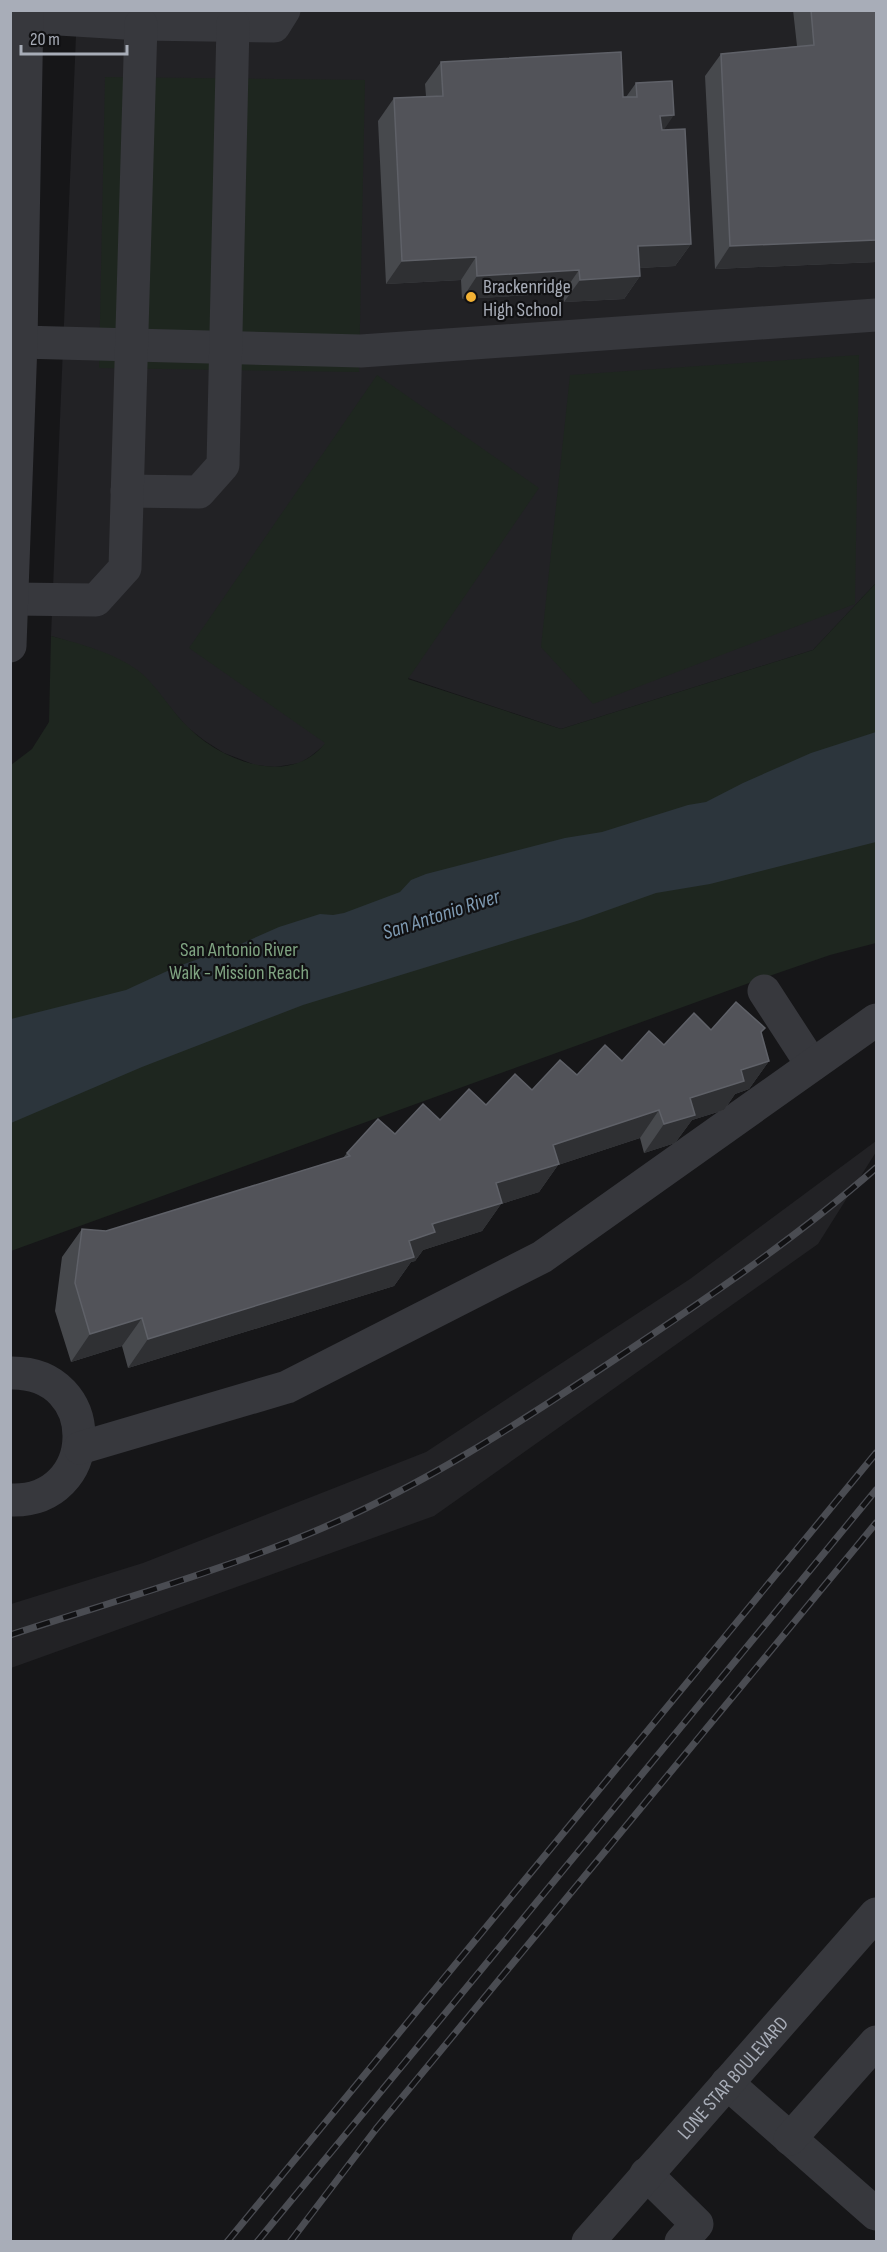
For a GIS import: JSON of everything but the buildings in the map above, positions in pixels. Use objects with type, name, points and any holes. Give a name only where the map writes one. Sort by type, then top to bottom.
[{"type":"street","points":[[10,646],[14,598],[21,14],[141,24],[178,17],[233,24],[274,26],[284,10]]},
{"type":"street","points":[[14,598],[96,600],[125,568],[141,24]]},
{"type":"street","points":[[127,491],[199,492],[223,465],[233,24]]},
{"type":"street","points":[[17,323],[132,345],[361,351],[876,315]]},
{"type":"street","points":[[764,991],[813,1065]]},
{"type":"street","points":[[80,1448],[287,1387],[542,1257],[876,1020]]},
{"type":"street","points":[[10,1373],[36,1376],[62,1391],[78,1418],[81,1433],[80,1448],[70,1471],[53,1489],[38,1497],[22,1501],[10,1500]]},
{"type":"street","name":"LONE STAR BOULEVARD","points":[[588,2241],[876,1914]]},
{"type":"street","points":[[790,2139],[876,2042]]},
{"type":"street","points":[[727,2083],[876,2214]]},
{"type":"street","points":[[646,2174],[697,2224],[681,2241]]},
{"type":"shaded area","name":"Brackenridge High School","points":[[77,11],[876,11],[876,583],[813,650],[561,729],[408,678],[311,756],[300,763],[275,767],[255,765],[224,753],[187,727],[140,673],[119,660],[51,636]]},
{"type":"shaded area","points":[[876,1141],[876,1152],[818,1244],[434,1516],[11,1668],[11,1604],[143,1563],[426,1452],[690,1279]]},
{"type":"green space","points":[[105,77],[365,80],[359,372],[99,368]]},
{"type":"green space","points":[[859,355],[855,604],[593,704],[541,647],[570,375]]},
{"type":"green space","name":"San Antonio River Walk - Mission Reach","points":[[377,375],[539,488],[408,679],[561,729],[813,650],[876,583],[876,943],[830,955],[749,983],[11,1251],[11,765],[32,749],[49,722],[51,636],[97,650],[130,665],[147,678],[182,721],[202,739],[237,759],[256,765],[275,767],[294,764],[311,757],[325,743],[189,648]]},
{"type":"water","name":"San Antonio River","points":[[876,732],[876,842],[710,884],[656,893],[580,920],[303,1005],[142,1067],[11,1123],[11,1019],[126,990],[176,967],[243,943],[279,927],[320,914],[344,913],[400,892],[411,880],[426,874],[565,838],[602,832],[688,805],[706,802],[811,753]]},
{"type":"railway","points":[[10,1635],[201,1574],[276,1547],[391,1496],[539,1409],[714,1293],[813,1220],[876,1168]]},
{"type":"railway","points":[[227,2242],[876,1453]]},
{"type":"railway","points":[[257,2242],[876,1490]]},
{"type":"railway","points":[[290,2242],[376,2129],[876,1523]]},
{"type":"place","name":"Brackenridge High School","points":[[471,297]]}]
